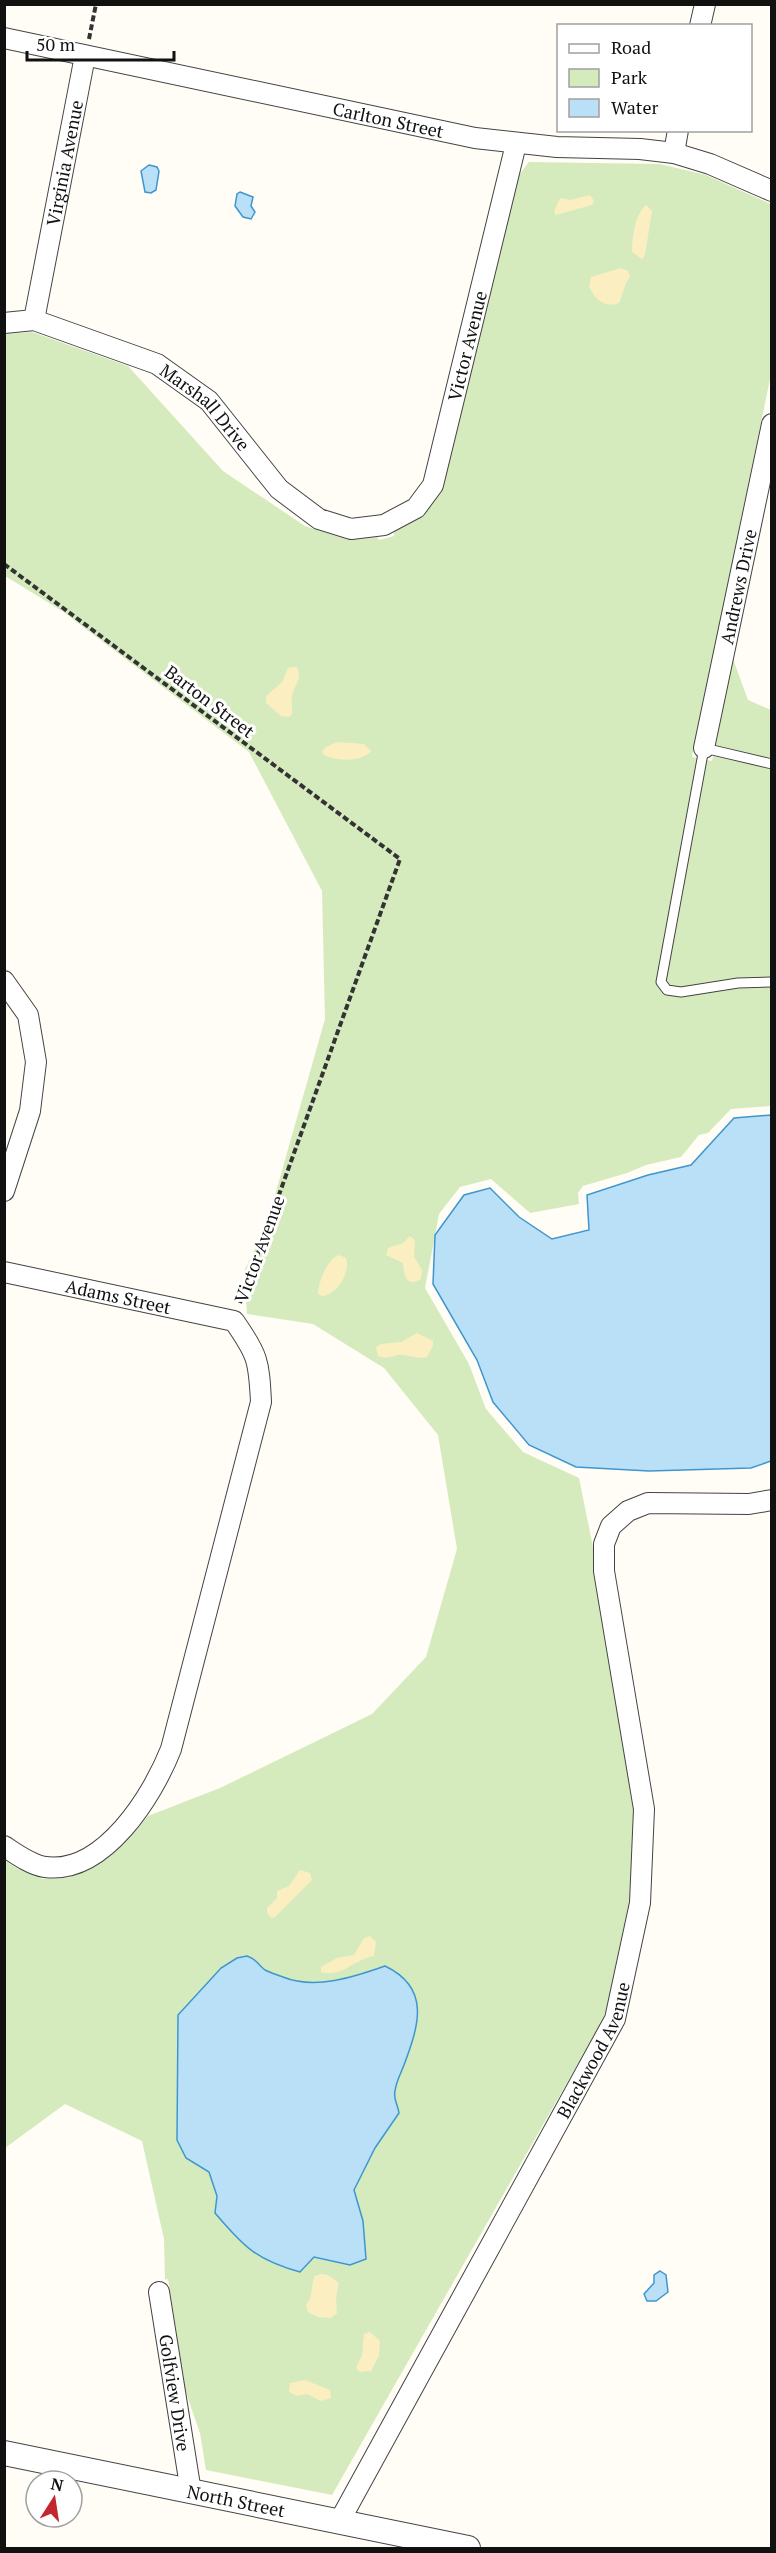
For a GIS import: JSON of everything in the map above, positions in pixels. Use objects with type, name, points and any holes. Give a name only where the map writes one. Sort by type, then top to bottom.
[{"type":"street","points":[[700,24],[705,4]]},
{"type":"street","name":"Carlton Street","points":[[4,38],[475,138],[516,144],[674,153],[710,164],[771,191]]},
{"type":"street","name":"Virginia Avenue","points":[[34,320],[85,56]]},
{"type":"street","points":[[674,153],[678,132]]},
{"type":"street","name":"Victor Avenue","points":[[384,525],[416,508],[433,485],[516,144]]},
{"type":"street","name":"Marshall Drive","points":[[4,323],[34,320],[157,364],[208,401],[279,489],[319,519],[351,529],[384,525]]},
{"type":"street","name":"Andrews Drive","points":[[704,748],[771,424]]},
{"type":"street","points":[[4,981],[28,1015],[36,1062],[30,1111],[4,1191]]},
{"type":"street","name":"Adams Street","points":[[4,1272],[234,1321]]},
{"type":"street","name":"Victor Avenue","points":[[4,1846],[24,1859],[43,1867],[64,1868],[87,1858],[113,1838],[141,1808],[159,1778],[171,1749],[261,1402],[259,1366],[253,1348],[234,1321]]},
{"type":"street","name":"Blackwood Avenue","points":[[339,2522],[615,2019],[640,1903],[644,1809],[604,1571],[604,1544],[611,1526],[628,1511],[648,1503],[748,1504],[771,1500]]},
{"type":"street","name":"Golfview Drive","points":[[159,2292],[191,2492]]},
{"type":"street","name":"North Street","points":[[4,2453],[468,2548]]},
{"type":"lane","points":[[771,764],[704,748],[661,982],[667,990],[681,992],[738,983],[771,982]]},
{"type":"path","points":[[85,56],[96,4]]},
{"type":"path","name":"Barton Street","points":[[4,564],[400,859]]},
{"type":"path","name":"Victor Avenue","points":[[234,1321],[400,859]]},
{"type":"green space","points":[[529,162],[660,164],[706,175],[771,204],[771,374],[692,757],[712,761],[733,659],[748,700],[771,710],[771,1106],[731,1109],[708,1133],[699,1135],[681,1157],[646,1165],[583,1186],[578,1193],[579,1204],[530,1213],[491,1179],[460,1187],[439,1214],[425,1288],[469,1364],[486,1409],[523,1452],[579,1478],[594,1552],[594,1574],[634,1810],[630,1899],[606,2010],[601,2023],[332,2495],[206,2470],[200,2433],[185,2390],[168,2279],[165,2280],[164,2239],[142,2141],[65,2104],[5,2148],[4,1860],[18,1869],[43,1879],[68,1878],[93,1867],[120,1847],[148,1816],[220,1788],[372,1714],[426,1657],[457,1549],[438,1435],[384,1368],[313,1324],[247,1314],[244,1271],[266,1227],[325,1019],[322,891],[249,752],[62,611],[5,576],[5,334],[32,332],[128,366],[223,471],[305,526],[348,540],[377,537],[379,540],[394,536],[394,532],[420,518],[442,487],[519,175]]},
{"type":"sand","points":[[590,195],[594,201],[592,205],[556,215],[554,211],[560,198],[570,200]]},
{"type":"sand","points":[[646,205],[652,211],[645,255],[642,259],[632,252],[632,246],[639,214]]},
{"type":"sand","points":[[621,268],[628,271],[630,277],[619,303],[609,305],[601,302],[589,286],[591,277]]},
{"type":"sand","points":[[297,667],[299,676],[292,697],[292,714],[289,717],[281,716],[266,703],[266,696],[282,682],[288,668]]},
{"type":"sand","points":[[337,742],[364,744],[371,751],[362,757],[348,760],[323,754],[322,751],[326,747]]},
{"type":"sand","points":[[410,1236],[415,1240],[414,1257],[422,1270],[421,1279],[412,1282],[405,1276],[403,1263],[386,1255],[388,1248],[403,1243]]},
{"type":"sand","points":[[339,1255],[346,1258],[345,1276],[333,1292],[322,1296],[318,1294],[318,1289],[322,1277],[331,1260]]},
{"type":"sand","points":[[417,1333],[433,1341],[427,1357],[401,1355],[386,1358],[378,1356],[376,1347],[381,1344],[401,1342]]},
{"type":"sand","points":[[300,1870],[310,1873],[312,1880],[274,1918],[270,1917],[267,1908],[277,1898],[277,1891],[289,1886]]},
{"type":"sand","points":[[370,1936],[376,1942],[374,1956],[336,1972],[321,1972],[321,1967],[337,1958],[354,1955],[364,1938]]},
{"type":"sand","points":[[328,2275],[339,2283],[336,2297],[337,2313],[331,2318],[318,2317],[308,2312],[306,2305],[315,2276]]},
{"type":"sand","points":[[370,2332],[380,2341],[379,2356],[371,2371],[360,2372],[356,2368],[362,2355],[364,2334]]},
{"type":"sand","points":[[305,2380],[330,2390],[331,2398],[321,2401],[307,2394],[297,2396],[289,2392],[290,2383]]},
{"type":"water","points":[[149,165],[157,167],[159,171],[156,190],[151,193],[145,192],[141,171]]},
{"type":"water","points":[[240,192],[253,197],[251,206],[255,212],[251,219],[243,217],[235,206],[237,194]]},
{"type":"water","points":[[771,1115],[771,1461],[751,1468],[649,1471],[576,1467],[529,1445],[493,1402],[477,1360],[433,1284],[435,1235],[464,1195],[490,1188],[519,1217],[552,1239],[589,1230],[587,1195],[648,1175],[691,1165],[734,1118]]},
{"type":"water","points":[[247,1956],[265,1970],[295,1981],[308,1982],[348,1978],[385,1966],[400,1975],[415,1996],[417,2022],[397,2081],[395,2094],[399,2113],[375,2148],[354,2190],[363,2221],[366,2259],[350,2265],[314,2257],[300,2272],[261,2257],[243,2243],[215,2213],[217,2196],[209,2172],[186,2158],[177,2140],[178,2015],[221,1968],[237,1958]]},
{"type":"water","points":[[660,2271],[666,2275],[668,2292],[656,2301],[647,2301],[644,2294],[654,2283],[654,2275]]}]
